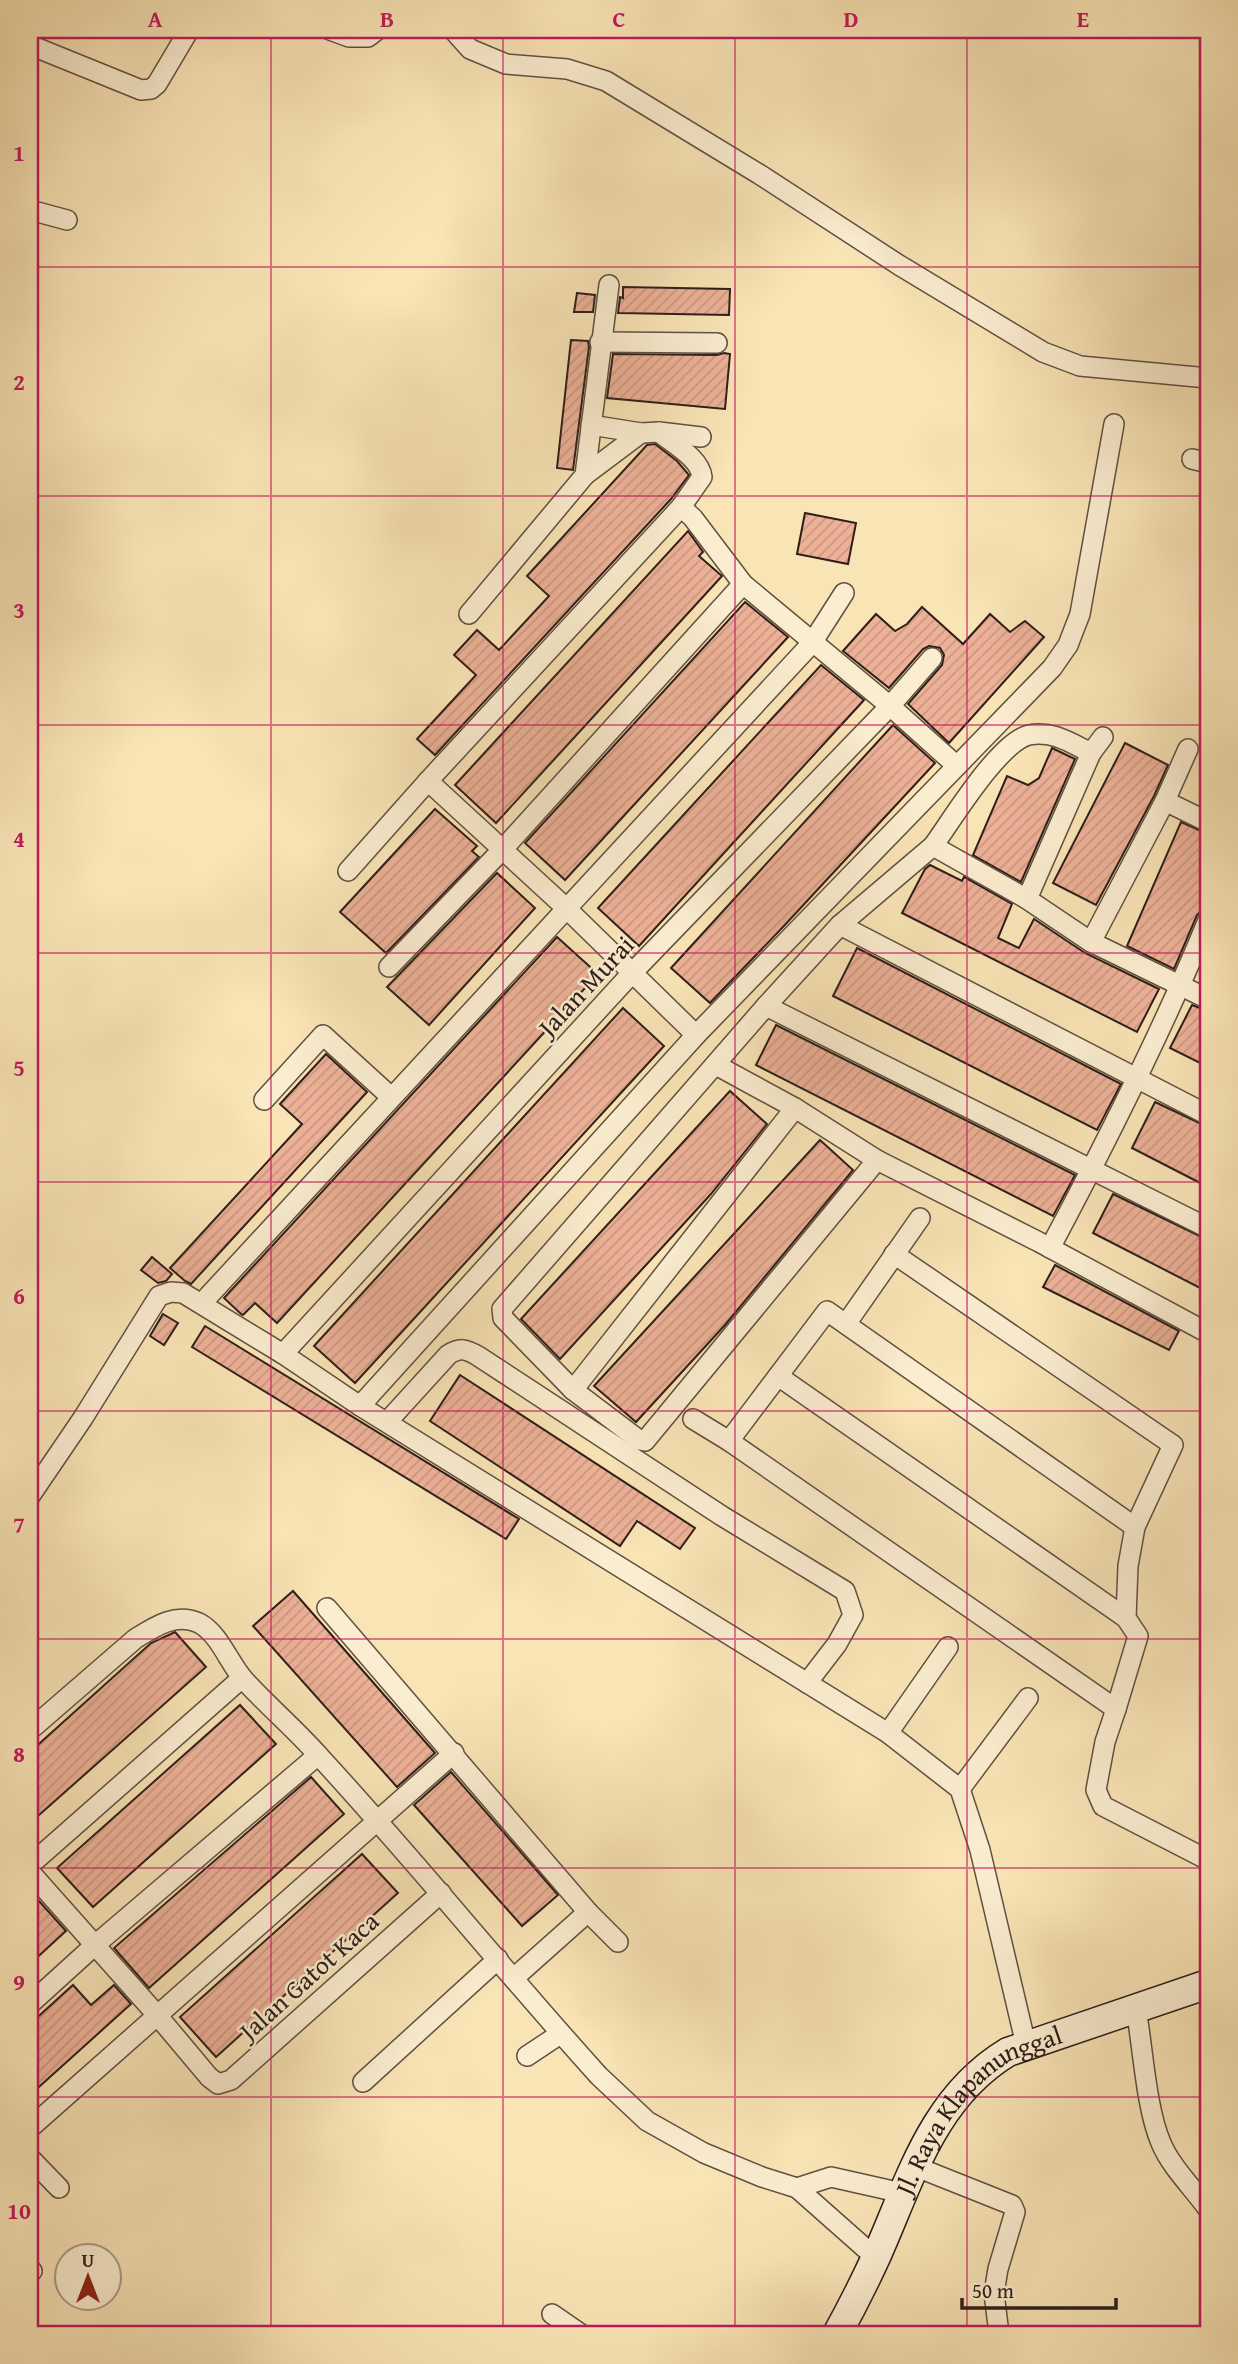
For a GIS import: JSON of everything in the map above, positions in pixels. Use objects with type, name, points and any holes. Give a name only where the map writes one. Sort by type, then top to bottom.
[{"type":"street","points":[[30,45],[141,90],[151,89],[157,84],[189,30]]},
{"type":"street","points":[[330,30],[349,37],[368,37],[377,30]]},
{"type":"street","points":[[453,30],[470,49],[506,64],[567,69],[606,81],[1043,352],[1080,366],[1208,378]]},
{"type":"street","points":[[30,210],[66,220]]},
{"type":"street","points":[[584,475],[609,285]]},
{"type":"street","points":[[600,342],[717,343]]},
{"type":"street","points":[[360,1406],[696,1035],[1052,668],[1068,645],[1080,614],[1114,424]]},
{"type":"street","points":[[591,425],[701,437]]},
{"type":"street","points":[[469,614],[584,475],[650,433]]},
{"type":"street","points":[[348,871],[681,507],[702,477],[696,463],[650,433]]},
{"type":"street","points":[[681,507],[693,518],[743,584],[890,706],[957,766]]},
{"type":"street","points":[[388,967],[502,850],[743,584]]},
{"type":"street","points":[[202,1303],[565,907],[812,643],[844,593]]},
{"type":"street","name":"Jalan Murai","points":[[283,1354],[632,974],[890,706],[932,658]]},
{"type":"street","points":[[877,1160],[645,1441],[639,1440],[573,1390],[503,1318],[502,1309],[766,1006],[840,925],[933,846],[995,760],[1008,747],[1028,735],[1055,735],[1097,745],[1027,899]]},
{"type":"street","points":[[1091,942],[1165,801],[1188,749]]},
{"type":"street","points":[[428,781],[565,907],[696,1035]]},
{"type":"street","points":[[1165,801],[1208,822]]},
{"type":"street","points":[[933,846],[1027,899],[1091,942],[1208,999]]},
{"type":"street","points":[[1050,1248],[1181,986],[1208,920]]},
{"type":"street","points":[[840,925],[1208,1115]]},
{"type":"street","points":[[766,1006],[1208,1228]]},
{"type":"street","points":[[264,1100],[323,1035],[391,1097]]},
{"type":"street","points":[[716,1065],[794,1108],[877,1160],[1050,1248],[1208,1333]]},
{"type":"street","points":[[573,1390],[794,1108]]},
{"type":"street","points":[[846,1324],[920,1218]]},
{"type":"street","points":[[894,1254],[1173,1445],[1135,1527],[1128,1566],[1126,1618]]},
{"type":"street","points":[[30,1496],[83,1418],[159,1296],[171,1292],[183,1293],[202,1303],[360,1406],[888,1733],[960,1789],[980,1850],[1026,2045]]},
{"type":"street","points":[[729,1441],[827,1311],[1135,1527]]},
{"type":"street","points":[[387,1422],[448,1355],[458,1349],[478,1356],[722,1516],[845,1591],[853,1615],[837,1644],[807,1683]]},
{"type":"street","points":[[778,1376],[1126,1618],[1138,1636],[1105,1742],[1096,1790],[1103,1806],[1208,1860]]},
{"type":"street","points":[[693,1419],[729,1441],[1115,1709]]},
{"type":"street","points":[[327,1608],[588,1912],[618,1942]]},
{"type":"street","points":[[31,1726],[135,1639],[173,1619],[187,1619],[200,1624],[210,1632],[242,1678],[318,1755],[598,2076],[646,2121],[704,2153],[797,2188],[875,2258]]},
{"type":"street","points":[[888,1733],[948,1647]]},
{"type":"street","points":[[30,1865],[242,1678]]},
{"type":"street","points":[[960,1789],[1028,1698]]},
{"type":"street","points":[[30,2128],[454,1753]]},
{"type":"street","points":[[30,2004],[95,1945],[318,1755]]},
{"type":"street","points":[[30,1872],[157,2015]]},
{"type":"street","name":"Jalan Gatot Kaca","points":[[157,2015],[209,2077],[218,2084],[231,2080],[441,1893]]},
{"type":"street","points":[[514,1978],[588,1912]]},
{"type":"street","points":[[363,2082],[498,1959]]},
{"type":"street","name":"Jl. Raya Klapanunggal","points":[[837,2334],[875,2258],[914,2166],[963,2086],[989,2063],[1008,2052],[1208,1984]]},
{"type":"street","points":[[1136,2009],[1158,2134],[1170,2160],[1208,2209]]},
{"type":"street","points":[[527,2056],[560,2034]]},
{"type":"street","points":[[30,2158],[59,2188]]},
{"type":"street","points":[[914,2166],[1012,2205],[1015,2211],[994,2293],[999,2334]]},
{"type":"street","points":[[797,2188],[831,2177],[902,2193]]},
{"type":"street","points":[[552,2314],[581,2334]]},
{"type":"building","points":[[623,287],[730,289],[729,315],[618,313]]},
{"type":"building","points":[[577,293],[595,295],[593,312],[574,312]]},
{"type":"building","points":[[571,340],[588,341],[589,347],[573,470],[557,468]]},
{"type":"building","points":[[613,354],[730,354],[725,409],[607,398]]},
{"type":"building","points":[[655,444],[677,461],[689,475],[671,499],[435,755],[417,739],[476,675],[454,655],[477,630],[499,650],[549,596],[527,576],[647,445]]},
{"type":"building","points":[[805,513],[856,523],[848,564],[797,554]]},
{"type":"building","points":[[688,531],[703,552],[699,556],[722,576],[496,823],[455,785]]},
{"type":"building","points":[[745,602],[788,637],[565,880],[525,843]]},
{"type":"building","points":[[922,607],[963,644],[990,614],[1010,632],[1025,621],[1044,637],[949,743],[908,704],[942,665],[944,655],[940,648],[929,646],[923,649],[889,688],[843,651],[876,614],[895,631],[907,624]]},
{"type":"building","points":[[821,665],[864,700],[639,946],[598,908]]},
{"type":"building","points":[[893,725],[935,763],[710,1003],[671,968]]},
{"type":"building","points":[[1125,743],[1168,765],[1096,905],[1053,883]]},
{"type":"building","points":[[1052,748],[1075,759],[1021,882],[973,855],[1007,776],[1028,785],[1039,778]]},
{"type":"building","points":[[435,809],[477,846],[472,851],[479,857],[386,953],[340,912]]},
{"type":"building","points":[[1181,822],[1208,834],[1208,898],[1204,909],[1197,915],[1174,969],[1127,946]]},
{"type":"building","points":[[930,865],[962,881],[964,877],[1012,904],[998,938],[1019,948],[1034,919],[1085,953],[1159,989],[1137,1032],[902,913],[925,869]]},
{"type":"building","points":[[497,873],[535,908],[429,1025],[387,987]]},
{"type":"building","points":[[557,937],[598,974],[277,1323],[255,1303],[241,1314],[224,1298]]},
{"type":"building","points":[[857,948],[1121,1084],[1097,1130],[833,996]]},
{"type":"building","points":[[1192,1005],[1208,1011],[1208,1067],[1170,1048]]},
{"type":"building","points":[[623,1008],[664,1046],[355,1383],[314,1346]]},
{"type":"building","points":[[776,1025],[1075,1175],[1053,1216],[756,1065]]},
{"type":"building","points":[[326,1054],[367,1092],[191,1284],[185,1281],[170,1268],[302,1124],[280,1104]]},
{"type":"building","points":[[730,1091],[767,1124],[711,1194],[560,1359],[521,1319]]},
{"type":"building","points":[[1155,1102],[1208,1127],[1208,1187],[1132,1148]]},
{"type":"building","points":[[820,1140],[853,1170],[725,1325],[636,1422],[594,1386]]},
{"type":"building","points":[[1113,1194],[1208,1240],[1208,1292],[1093,1233]]},
{"type":"building","points":[[152,1257],[172,1274],[166,1281],[158,1283],[141,1270]]},
{"type":"building","points":[[1055,1265],[1179,1331],[1169,1350],[1043,1287]]},
{"type":"building","points":[[163,1314],[178,1323],[164,1345],[150,1336]]},
{"type":"building","points":[[205,1326],[519,1519],[506,1539],[192,1347]]},
{"type":"building","points":[[460,1375],[695,1528],[680,1549],[637,1521],[620,1546],[430,1421]]},
{"type":"building","points":[[293,1591],[435,1753],[397,1787],[253,1626]]},
{"type":"building","points":[[175,1632],[206,1667],[30,1823],[30,1752],[151,1643]]},
{"type":"building","points":[[240,1705],[276,1744],[93,1907],[57,1868]]},
{"type":"building","points":[[451,1772],[558,1895],[522,1926],[414,1805]]},
{"type":"building","points":[[311,1777],[344,1814],[149,1988],[114,1948]]},
{"type":"building","points":[[362,1854],[398,1893],[216,2057],[180,2017]]},
{"type":"building","points":[[30,1891],[66,1931],[30,1964]]},
{"type":"building","points":[[73,1985],[91,2005],[114,1985],[131,2004],[30,2095],[30,2024]]}]
